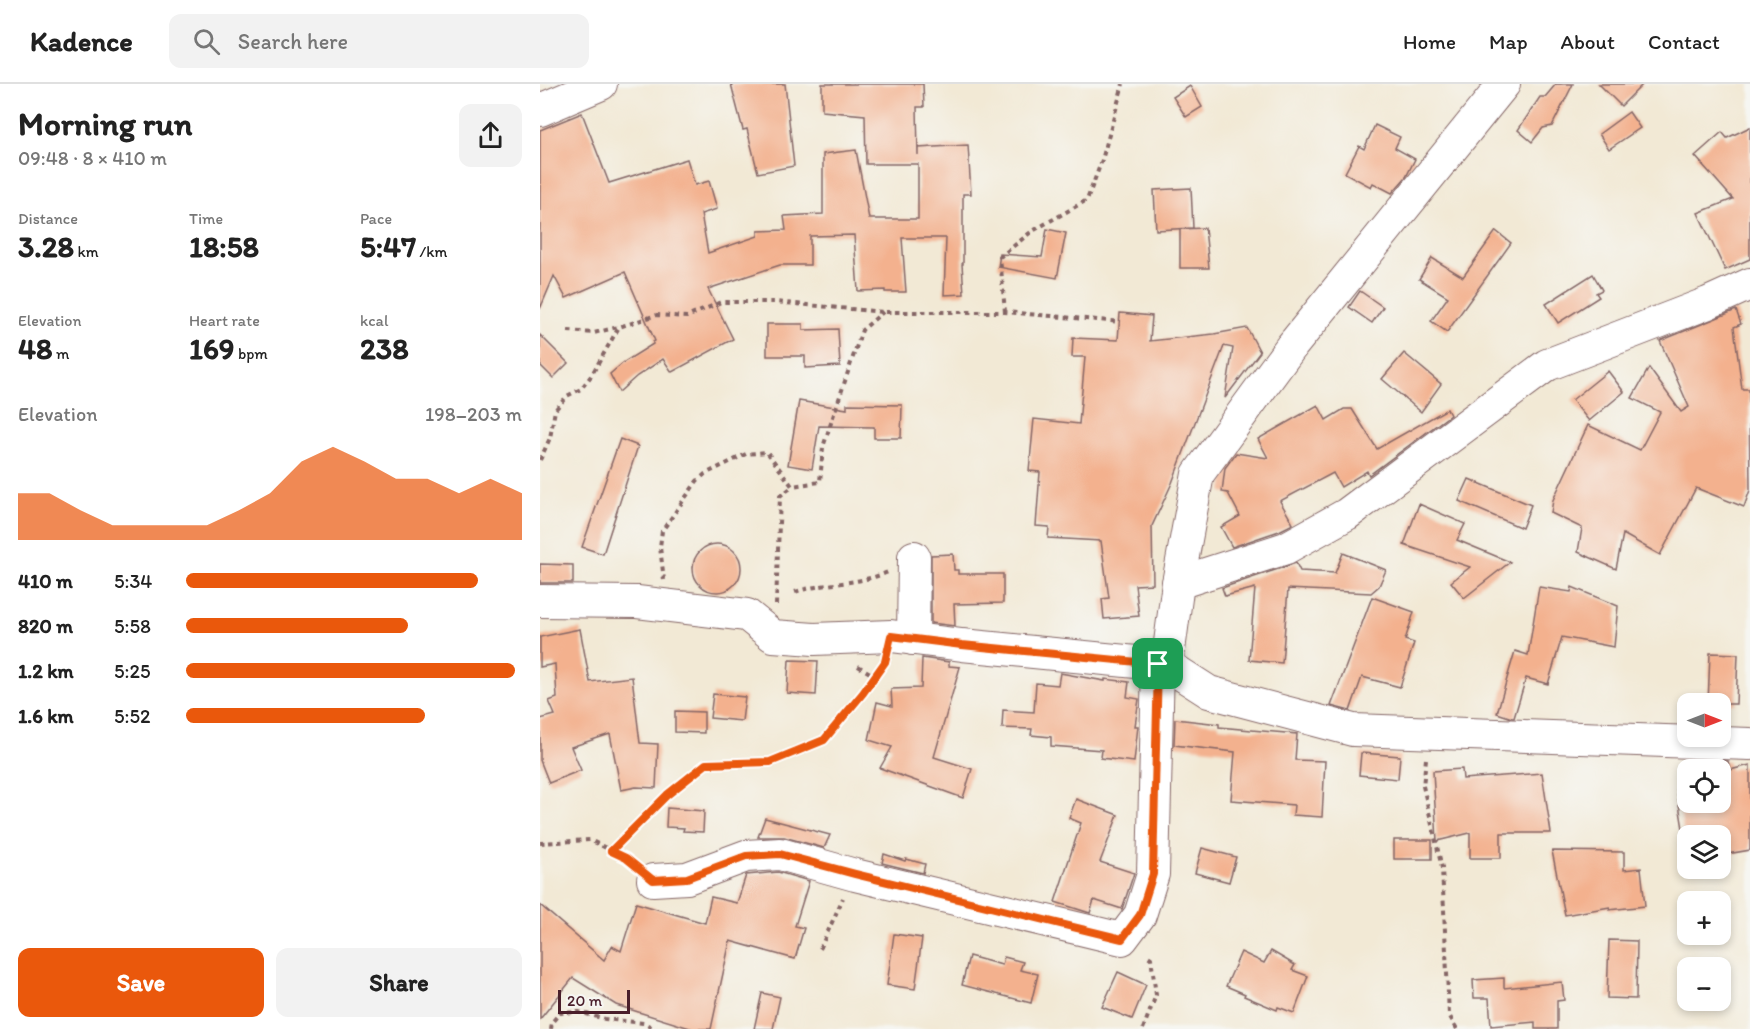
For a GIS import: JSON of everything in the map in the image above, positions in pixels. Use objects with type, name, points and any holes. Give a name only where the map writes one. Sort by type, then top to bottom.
[{"type":"street","points":[[540,110],[601,84]]},
{"type":"street","points":[[653,880],[687,878],[746,856],[780,854],[1122,939],[1140,915],[1153,874],[1162,664],[1198,474],[1291,347],[1504,84]]},
{"type":"street","points":[[1178,583],[1286,548],[1347,514],[1547,365],[1708,303],[1750,284]]},
{"type":"street","points":[[902,637],[914,557]]},
{"type":"street","points":[[540,601],[637,602],[747,615],[773,636],[814,639],[902,637],[1162,664],[1209,692],[1353,730],[1750,744]]},
{"type":"path","points":[[1005,312],[1000,257],[1031,232],[1086,200],[1102,160],[1123,84]]},
{"type":"path","points":[[568,331],[594,333],[657,315],[687,317],[721,302],[775,302],[884,312],[1005,312],[1121,322]]},
{"type":"path","points":[[773,636],[777,596],[780,496],[792,486],[820,482],[824,447],[862,330],[884,312]]},
{"type":"path","points":[[540,460],[550,438],[555,410],[567,396],[581,389],[619,327]]},
{"type":"path","points":[[660,604],[664,580],[660,547],[662,531],[697,481],[705,474],[746,454],[767,452],[792,486]]},
{"type":"path","points":[[795,592],[877,577],[896,569],[914,557]]},
{"type":"path","points":[[611,851],[667,795],[706,764],[770,762],[824,740],[863,693],[902,637]]},
{"type":"path","points":[[1434,733],[1425,764],[1423,786],[1442,868],[1449,1015],[1457,1029]]},
{"type":"path","points":[[540,843],[590,840],[626,858],[653,880]]},
{"type":"path","points":[[820,949],[855,874]]},
{"type":"path","points":[[1122,939],[1151,958],[1156,995],[1143,1029]]},
{"type":"path","points":[[551,1029],[552,1023],[560,1013],[579,1012],[605,1019],[644,1023],[655,1029]]},
{"type":"building","points":[[731,84],[785,84],[794,166],[758,173],[747,129],[743,130]]},
{"type":"building","points":[[822,84],[923,84],[924,107],[917,107],[918,155],[918,148],[968,145],[971,194],[963,194],[964,294],[944,295],[946,238],[902,238],[906,292],[885,292],[885,290],[858,291],[854,235],[810,236],[810,265],[780,265],[708,289],[733,339],[672,372],[663,359],[637,376],[619,392],[610,374],[655,341],[625,272],[566,298],[554,276],[540,309],[540,130],[582,113],[609,183],[687,159],[695,185],[709,181],[717,209],[701,214],[708,253],[758,236],[758,231],[786,230],[784,216],[823,214],[823,154],[856,150],[869,219],[918,219],[918,164],[866,164],[865,115],[822,111]]},
{"type":"building","points":[[1556,84],[1573,84],[1552,126],[1543,128],[1532,142],[1518,130],[1540,97],[1545,97]]},
{"type":"building","points":[[1599,84],[1643,84],[1621,106]]},
{"type":"building","points":[[1190,86],[1202,107],[1186,117],[1173,97]]},
{"type":"building","points":[[1629,112],[1640,128],[1609,149],[1599,134]]},
{"type":"building","points":[[1375,125],[1400,137],[1395,148],[1415,159],[1406,177],[1392,193],[1373,183],[1371,187],[1345,173],[1359,146],[1364,149]]},
{"type":"building","points":[[1750,127],[1750,259],[1725,270],[1698,213],[1733,199],[1695,156],[1722,132],[1727,138]]},
{"type":"building","points":[[1191,188],[1193,228],[1156,230],[1154,190]]},
{"type":"building","points":[[1205,228],[1209,268],[1180,268],[1180,229]]},
{"type":"building","points":[[1047,229],[1066,233],[1057,278],[998,267],[1000,254],[1042,257]]},
{"type":"building","points":[[1496,231],[1511,243],[1447,332],[1431,321],[1448,297],[1419,279],[1432,258],[1463,277]]},
{"type":"building","points":[[1593,274],[1602,290],[1596,293],[1599,297],[1558,323],[1546,304]]},
{"type":"building","points":[[1360,291],[1383,307],[1372,323],[1349,307]]},
{"type":"building","points":[[1736,310],[1741,324],[1734,327],[1742,389],[1749,389],[1750,490],[1744,507],[1696,488],[1660,555],[1623,534],[1616,569],[1578,552],[1582,528],[1551,513],[1553,500],[1588,425],[1640,450],[1660,412],[1632,398],[1649,368],[1681,412],[1689,407],[1660,341]]},
{"type":"building","points":[[1120,313],[1152,316],[1150,341],[1247,328],[1260,352],[1225,398],[1233,348],[1224,346],[1172,483],[1152,526],[1153,584],[1135,585],[1139,616],[1104,619],[1102,599],[1109,598],[1101,541],[1048,538],[1049,527],[1036,526],[1040,472],[1029,471],[1034,419],[1079,424],[1085,357],[1072,357],[1073,338],[1118,340]]},
{"type":"building","points":[[767,324],[803,324],[803,330],[838,329],[840,366],[805,368],[805,356],[767,356]]},
{"type":"building","points":[[540,335],[568,363],[553,378],[540,365]]},
{"type":"building","points":[[1404,353],[1441,384],[1421,412],[1382,379]]},
{"type":"building","points":[[1608,371],[1624,392],[1589,421],[1572,400]]},
{"type":"building","points":[[799,401],[847,409],[847,404],[902,405],[901,438],[874,438],[874,427],[819,426],[812,469],[788,465]]},
{"type":"building","points":[[1318,405],[1326,420],[1344,409],[1352,409],[1377,449],[1447,409],[1450,415],[1369,475],[1367,471],[1341,487],[1333,473],[1280,501],[1293,524],[1232,547],[1221,527],[1240,516],[1228,493],[1222,492],[1225,468],[1236,453],[1268,458],[1258,439]]},
{"type":"building","points":[[620,439],[638,446],[603,554],[582,547]]},
{"type":"building","points":[[1469,479],[1531,505],[1522,528],[1459,501]]},
{"type":"building","points":[[1419,504],[1465,524],[1457,540],[1510,562],[1464,598],[1451,582],[1470,567],[1404,545]]},
{"type":"building","points":[[717,544],[734,551],[741,568],[734,585],[717,592],[700,585],[693,568],[700,551]]},
{"type":"building","points":[[1343,553],[1386,570],[1379,586],[1371,593],[1288,589],[1282,663],[1249,660],[1255,588],[1225,596],[1222,588],[1296,563],[1300,571],[1335,573]]},
{"type":"building","points":[[953,554],[954,570],[958,570],[958,574],[1003,574],[1003,603],[954,604],[955,626],[931,623],[931,555]]},
{"type":"building","points":[[540,564],[573,565],[573,583],[540,583]]},
{"type":"building","points":[[1539,587],[1571,592],[1572,587],[1618,606],[1614,647],[1562,637],[1548,684],[1526,678],[1514,718],[1512,718],[1497,713],[1515,651],[1528,655]]},
{"type":"building","points":[[1372,597],[1414,612],[1405,640],[1414,643],[1400,687],[1362,677],[1350,711],[1331,706]]},
{"type":"building","points":[[580,629],[590,682],[632,677],[640,743],[658,744],[656,788],[636,787],[621,790],[610,734],[571,747],[581,770],[549,783],[540,760],[540,719],[555,715],[549,701],[557,698],[555,664],[540,667],[540,637]]},
{"type":"building","points":[[1710,653],[1738,654],[1736,704],[1731,704],[1731,693],[1708,693]]},
{"type":"building","points":[[922,658],[949,662],[949,666],[960,667],[934,757],[972,769],[963,798],[880,768],[892,747],[869,740],[877,702],[892,706],[891,689],[921,688]]},
{"type":"building","points":[[789,660],[818,661],[816,695],[787,693]]},
{"type":"building","points":[[1060,673],[1105,681],[1105,679],[1129,682],[1127,697],[1139,699],[1135,726],[1138,726],[1134,762],[1101,758],[1102,750],[1051,746],[1051,737],[1031,735],[1032,729],[1002,728],[1003,710],[1034,712],[1036,683],[1058,685]]},
{"type":"building","points":[[713,694],[745,697],[742,721],[710,718]]},
{"type":"building","points":[[675,711],[704,712],[704,733],[675,732]]},
{"type":"building","points":[[1175,719],[1219,724],[1219,727],[1297,734],[1295,760],[1325,761],[1322,817],[1293,815],[1294,805],[1231,800],[1235,752],[1174,745]]},
{"type":"building","points":[[1361,753],[1400,756],[1398,779],[1359,775]]},
{"type":"building","points":[[1750,765],[1750,850],[1731,853],[1731,825],[1682,825],[1680,813],[1731,813],[1731,770]]},
{"type":"building","points":[[1462,769],[1463,779],[1542,773],[1551,833],[1501,833],[1501,858],[1470,858],[1470,833],[1437,841],[1433,771]]},
{"type":"building","points":[[1076,799],[1118,815],[1100,862],[1134,873],[1122,909],[1094,900],[1090,913],[1055,902],[1081,823],[1069,818]]},
{"type":"building","points":[[667,808],[704,811],[703,832],[666,827]]},
{"type":"building","points":[[765,818],[830,835],[824,848],[784,837],[758,837]]},
{"type":"building","points":[[1394,840],[1432,840],[1432,859],[1394,859]]},
{"type":"building","points":[[1202,848],[1236,857],[1229,882],[1195,873]]},
{"type":"building","points":[[1552,851],[1624,852],[1624,870],[1641,868],[1645,906],[1609,910],[1610,907],[1565,915]]},
{"type":"building","points":[[884,854],[905,861],[906,859],[925,864],[923,873],[882,863]]},
{"type":"building","points":[[778,872],[809,881],[795,926],[804,928],[795,959],[730,941],[711,1029],[693,1029],[616,1005],[573,978],[540,1019],[540,905],[604,960],[612,946],[621,951],[636,903],[705,923],[711,897],[737,903],[746,875]]},
{"type":"building","points":[[894,934],[922,938],[915,989],[887,985]]},
{"type":"building","points":[[1609,940],[1637,941],[1636,999],[1607,998]]},
{"type":"building","points":[[1271,951],[1295,965],[1292,970],[1308,976],[1294,1013],[1278,1007],[1277,1010],[1226,986],[1241,952],[1264,963]]},
{"type":"building","points":[[969,956],[1002,965],[1004,957],[1023,962],[1020,970],[1038,974],[1031,1003],[962,985]]},
{"type":"building","points":[[1118,972],[1146,985],[1132,1019],[1102,1007]]},
{"type":"building","points":[[1504,978],[1504,988],[1562,982],[1564,1000],[1557,1001],[1557,1029],[1535,1029],[1535,1022],[1491,1026],[1489,998],[1474,998],[1473,980]]},
{"type":"building","points":[[762,993],[780,997],[773,1029],[754,1029]]},
{"type":"route","points":[[891,636],[1158,664],[1153,874],[1140,915],[1122,939],[780,854],[746,856],[687,878],[653,880],[626,858],[611,851],[667,795],[706,764],[770,762],[824,740],[885,662],[891,636]]}]
